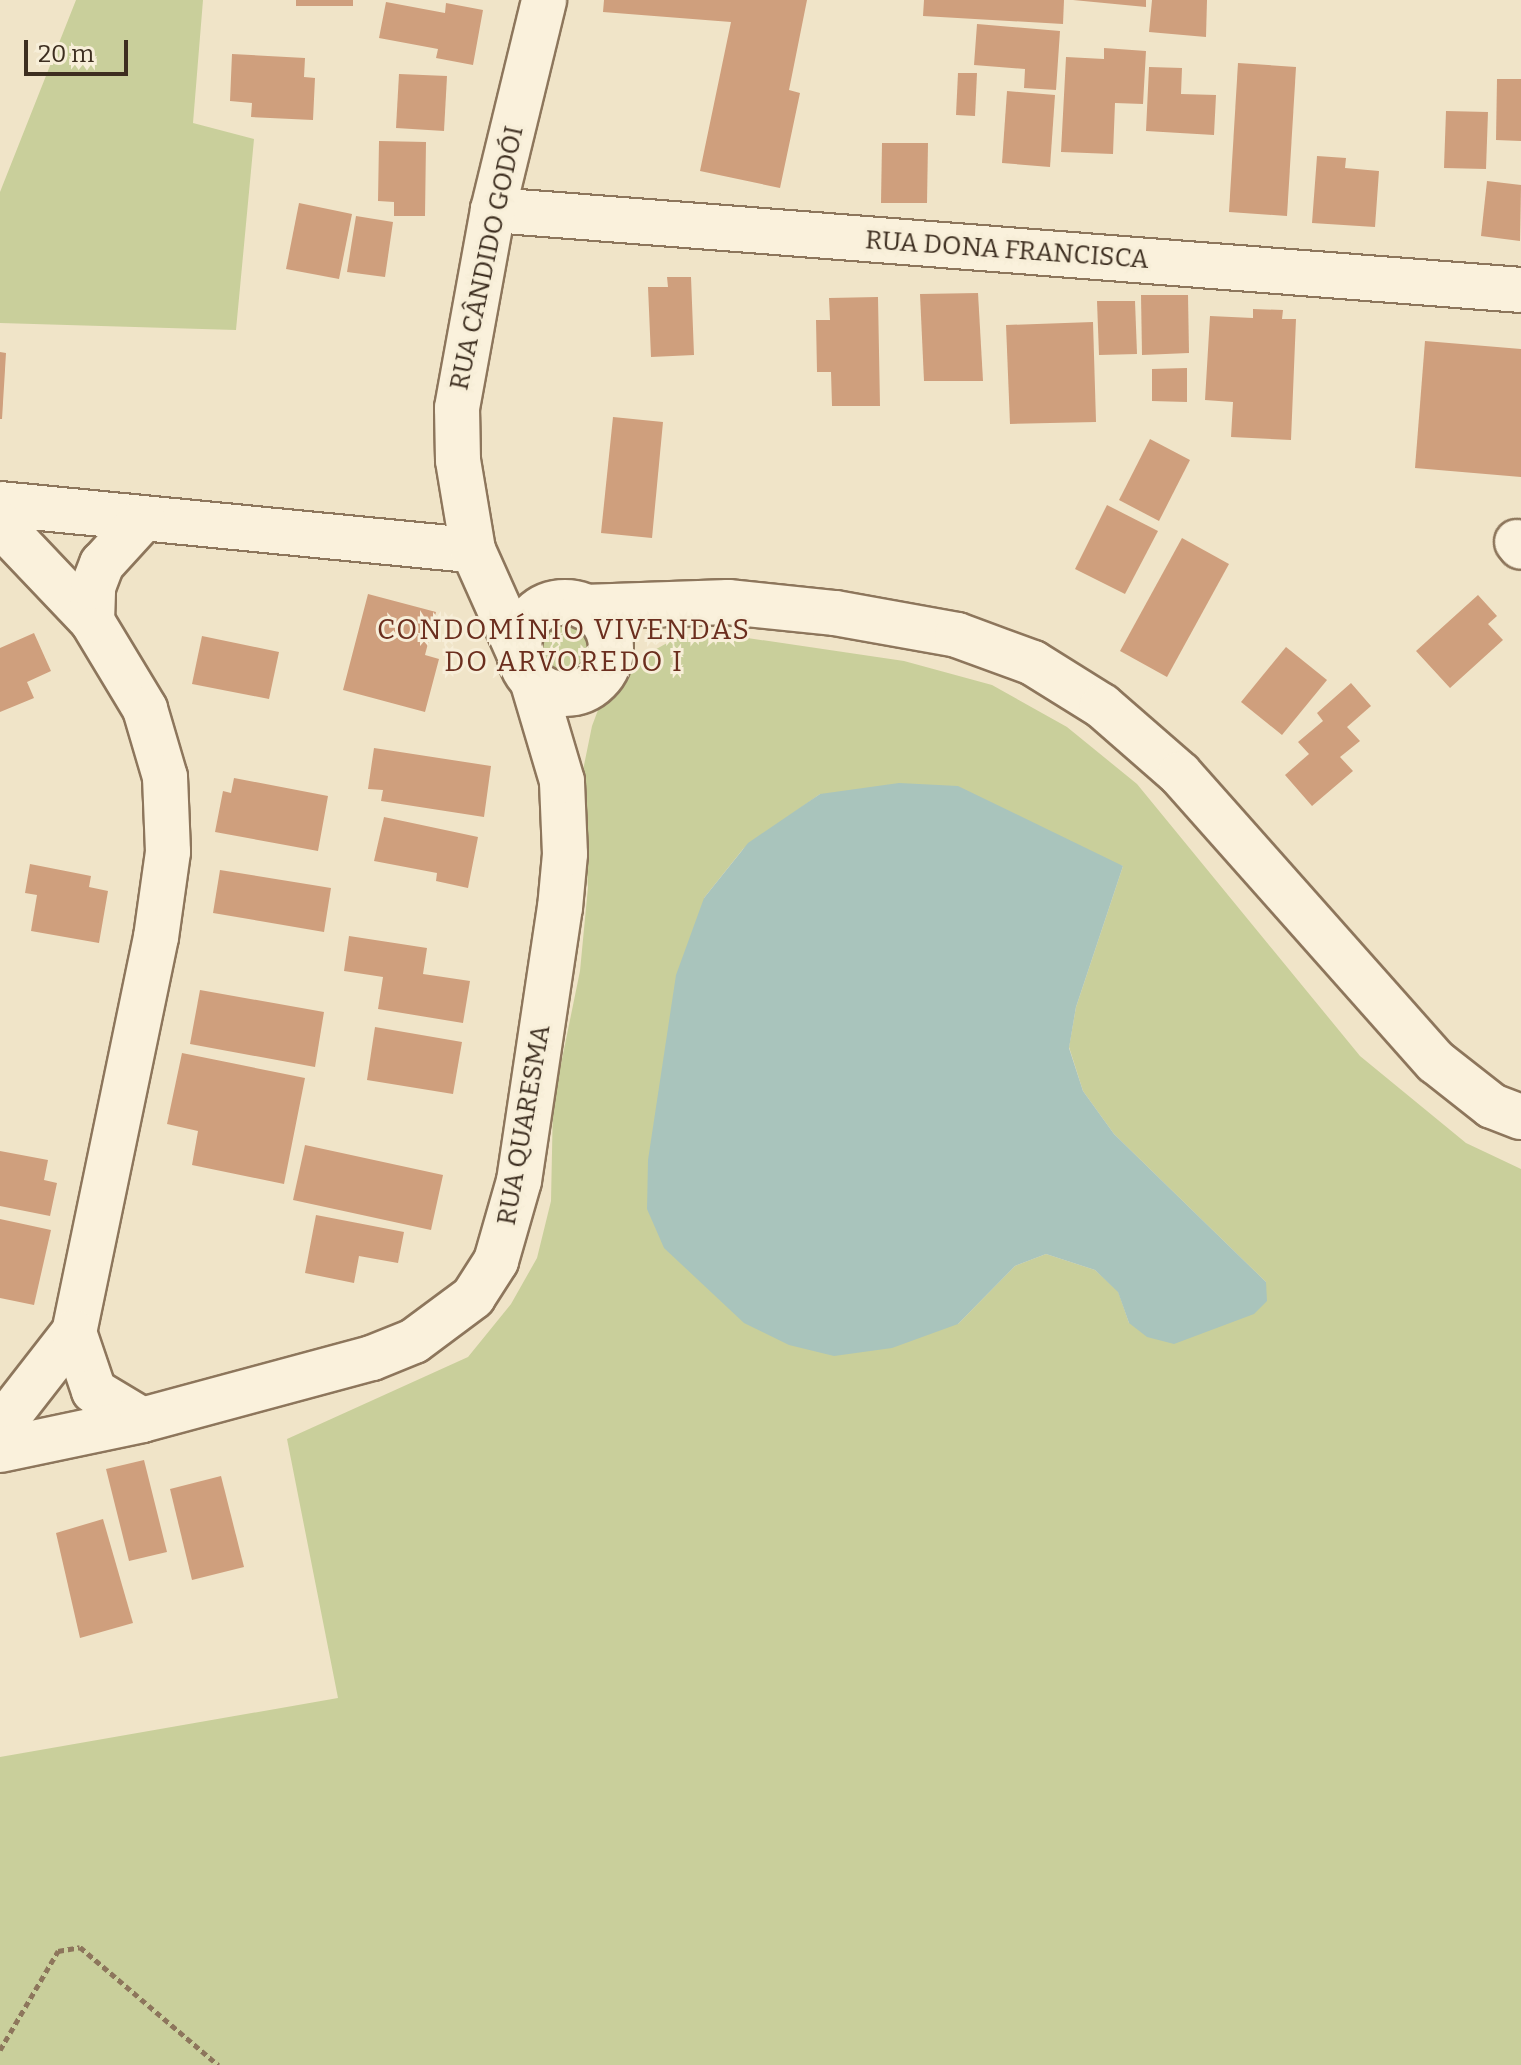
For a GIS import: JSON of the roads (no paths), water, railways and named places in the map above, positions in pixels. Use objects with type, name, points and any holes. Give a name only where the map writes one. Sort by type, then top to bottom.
[{"type":"street","name":"RUA CÂNDIDO GODÓI","points":[[526,668],[476,558],[458,460],[457,408],[493,210],[544,0]]},
{"type":"street","name":"RUA DONA FRANCISCA","points":[[493,210],[1521,290]]},
{"type":"street","points":[[0,504],[476,558],[576,604],[607,630],[611,647],[602,676],[589,687],[571,694],[551,692],[526,668],[521,633],[531,616],[548,605],[576,604],[728,602],[957,635],[1033,663],[1102,706],[1180,774],[1436,1062],[1492,1106],[1521,1117]]},
{"type":"street","points":[[92,621],[93,587],[102,564],[143,519]]},
{"type":"street","points":[[0,524],[92,621],[145,709],[165,777],[168,852],[153,952],[74,1332],[0,1427]]},
{"type":"street","points":[[611,647],[728,602]]},
{"type":"street","name":"RUA QUARESMA","points":[[0,1450],[142,1420],[372,1358],[414,1341],[473,1297],[496,1261],[519,1181],[560,908],[565,854],[562,781],[526,668]]},
{"type":"street","name":"RUA QUARESMA","points":[[562,781],[589,687]]},
{"type":"street","points":[[74,1332],[94,1391],[142,1420]]},
{"type":"water","points":[[899,783],[958,786],[1123,866],[1076,1007],[1069,1048],[1083,1091],[1114,1134],[1266,1282],[1267,1301],[1254,1314],[1174,1344],[1147,1337],[1129,1323],[1118,1292],[1095,1270],[1046,1254],[1015,1266],[958,1324],[892,1348],[834,1356],[789,1345],[744,1323],[664,1248],[647,1209],[648,1160],[676,975],[704,898],[748,843],[820,794]]},
{"type":"district","name":"CONDOMÍNIO VIVENDAS DO ARVOREDO I","points":[[564,646]]}]
